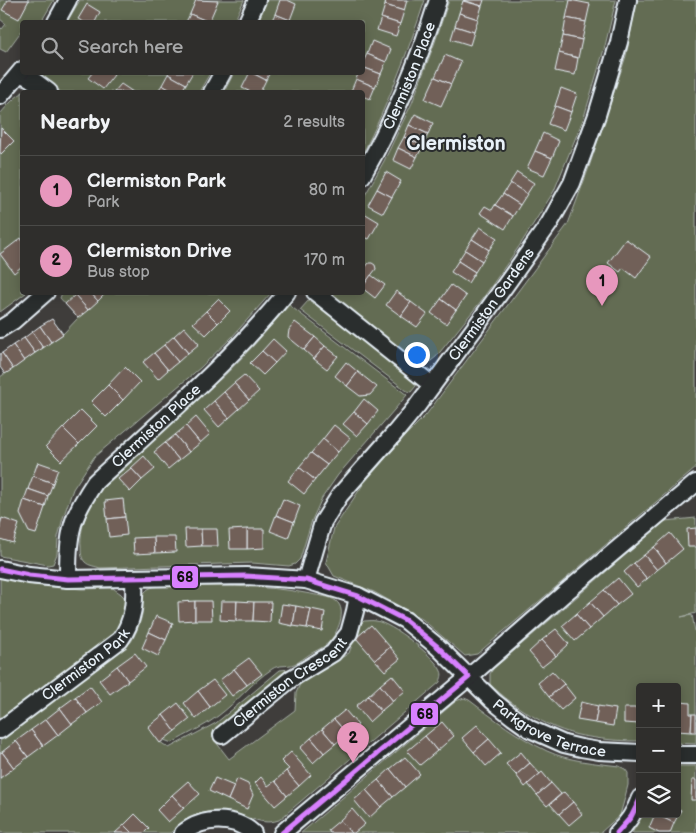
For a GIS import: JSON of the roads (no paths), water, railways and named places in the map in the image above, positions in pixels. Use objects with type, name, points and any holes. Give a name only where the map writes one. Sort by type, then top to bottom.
[{"type":"street","points":[[57,20],[68,0]]},
{"type":"street","points":[[247,20],[257,0]]},
{"type":"street","name":"Clermiston Place","points":[[365,171],[404,94],[438,0]]},
{"type":"street","name":"Clermiston Gardens","points":[[306,580],[323,522],[340,495],[417,406],[550,224],[572,183],[597,115],[619,42],[628,0]]},
{"type":"street","points":[[0,96],[20,73]]},
{"type":"street","points":[[27,75],[46,90]]},
{"type":"street","points":[[213,90],[221,75]]},
{"type":"street","points":[[0,329],[13,321],[43,295]]},
{"type":"street","name":"Clermiston Place","points":[[68,579],[73,523],[95,482],[224,362],[268,316],[285,295]]},
{"type":"street","points":[[319,295],[432,385]]},
{"type":"street","points":[[282,833],[469,677],[696,483]]},
{"type":"street","points":[[0,569],[29,575],[68,579],[246,576],[306,580],[358,596],[404,620],[438,647],[469,677]]},
{"type":"street","name":"Clermiston Park","points":[[0,730],[120,640],[127,630],[132,617],[134,578]]},
{"type":"street","name":"Clermiston Crescent","points":[[222,735],[292,678],[333,653],[349,633],[358,596]]},
{"type":"street","name":"Parkgrove Terrace","points":[[469,677],[493,701],[513,717],[546,737],[581,748],[636,753]]},
{"type":"street","points":[[681,754],[696,755]]},
{"type":"street","points":[[617,833],[626,825],[636,808]]},
{"type":"street","points":[[183,833],[190,827],[217,820],[233,823],[253,833]]},
{"type":"place","name":"Clermiston Park","points":[[602,306]]},
{"type":"place","name":"Clermiston Drive","points":[[353,763]]},
{"type":"district","name":"Clermiston","points":[[456,143]]}]
